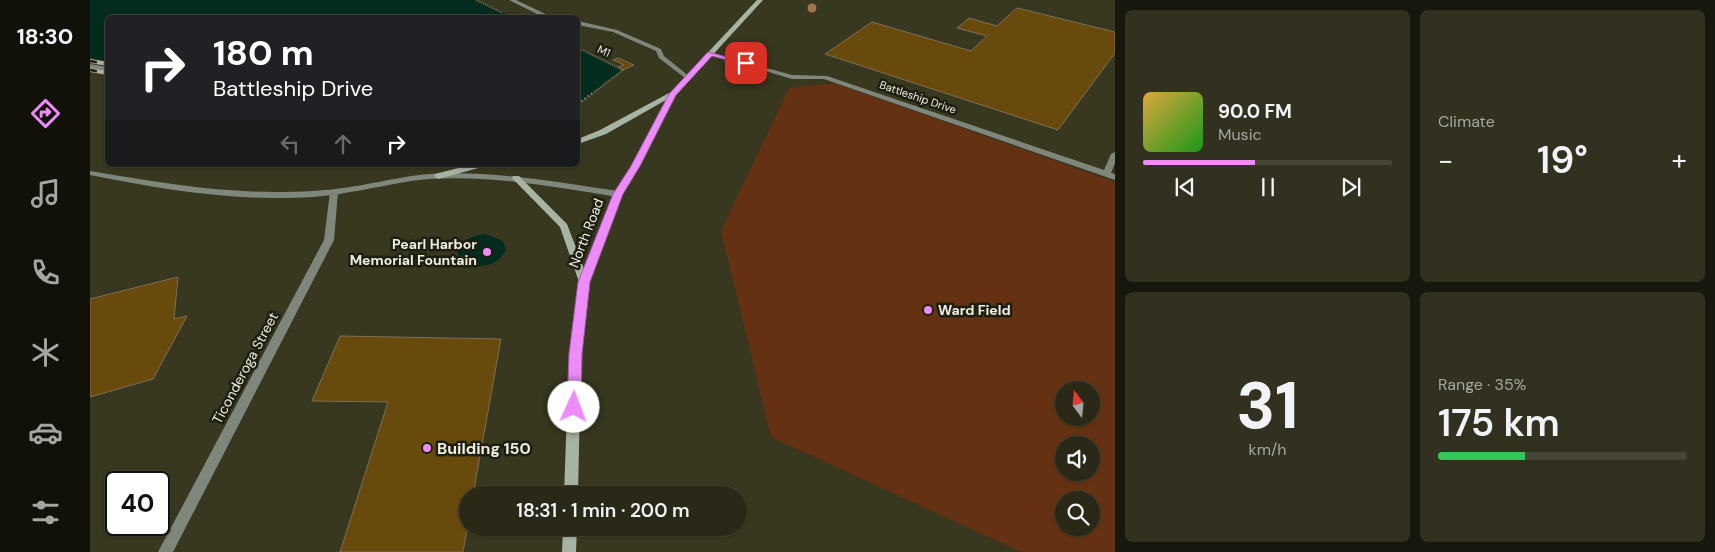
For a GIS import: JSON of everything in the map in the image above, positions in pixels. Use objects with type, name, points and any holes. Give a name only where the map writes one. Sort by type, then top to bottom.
[{"type":"street","points":[[512,0],[545,15]]},
{"type":"street","name":"North Road","points":[[571,486],[575,354],[584,282],[618,194],[636,166],[673,94],[760,0]]},
{"type":"street","points":[[580,23],[615,31],[659,50],[661,57],[687,77]]},
{"type":"street","name":"Battleship Drive","points":[[711,53],[792,77],[825,77],[1115,177]]},
{"type":"street","points":[[90,66],[105,68]]},
{"type":"street","points":[[580,141],[603,132],[673,94]]},
{"type":"street","points":[[1106,174],[1115,154]]},
{"type":"street","points":[[90,173],[170,188],[246,195],[334,192],[438,176],[472,167]]},
{"type":"street","points":[[438,176],[516,178],[618,194]]},
{"type":"street","points":[[516,178],[564,226],[584,282]]},
{"type":"street","name":"Ticonderoga Street","points":[[165,552],[329,240],[334,192]]},
{"type":"street","points":[[570,536],[570,552]]},
{"type":"path","points":[[476,0],[505,14]]},
{"type":"path","name":"M1","points":[[580,49],[623,70],[580,102]]},
{"type":"shaded area","points":[[90,0],[476,0],[509,15],[105,15],[105,61],[90,58]]},
{"type":"shaded area","points":[[580,49],[623,70],[580,102]]},
{"type":"shaded area","name":"Ward Field","points":[[834,83],[1115,182],[1115,552],[1021,552],[771,437],[721,231],[789,88]]},
{"type":"shaded area","name":"Pearl Harbor Memorial Fountain","points":[[485,234],[503,241],[506,250],[502,256],[497,261],[485,266],[472,265],[460,260],[457,251],[459,247],[472,237]]},
{"type":"building","points":[[1017,8],[1115,32],[1115,53],[1058,130],[825,54],[872,22],[971,51],[987,36],[957,28],[969,18],[997,26]]},
{"type":"building","points":[[618,58],[634,65],[623,70],[618,67],[624,65],[613,60]]},
{"type":"building","points":[[178,277],[174,319],[187,316],[153,379],[90,397],[90,299]]},
{"type":"building","name":"Building 150","points":[[340,336],[501,339],[475,486],[459,486],[459,536],[466,536],[463,552],[340,552],[388,402],[312,401]]},
{"type":"railway","points":[[90,61],[105,64]]},
{"type":"railway","points":[[90,70],[105,72]]},
{"type":"place","name":"Pearl Harbor Memorial Fountain","points":[[487,252]]},
{"type":"place","name":"Ward Field","points":[[928,310]]},
{"type":"place","name":"Building 150","points":[[427,448]]},
{"type":"route","points":[[574,407],[575,354],[584,282],[618,194],[636,166],[673,94],[687,77],[711,53],[746,63]]}]
